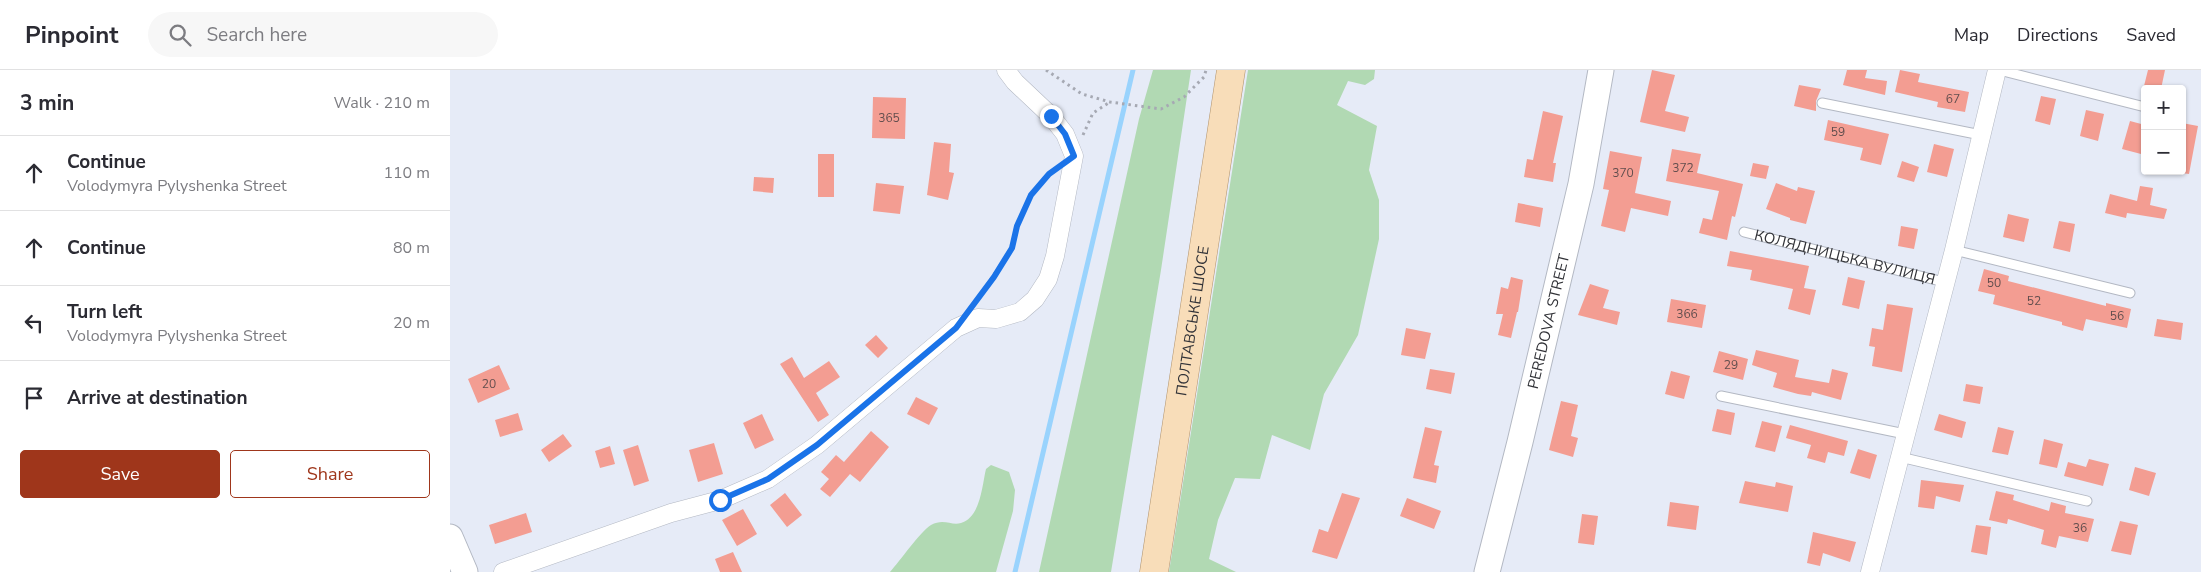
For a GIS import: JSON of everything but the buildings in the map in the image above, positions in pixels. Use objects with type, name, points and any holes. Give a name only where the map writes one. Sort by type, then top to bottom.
[{"type":"main road","name":"ПОЛТАВСЬКЕ ШОСЕ","points":[[1154,572],[1231,70]]},
{"type":"street","points":[[503,572],[671,513],[720,500],[768,479],[817,445],[956,328],[978,318],[996,319],[1020,312],[1035,299],[1048,279],[1055,256],[1074,156],[1065,134],[1056,122],[1006,70]]},
{"type":"street","name":"PEREDOVA STREET","points":[[1487,572],[1581,184],[1601,70]]},
{"type":"street","name":"КОЛЯДНИЦЬКА ВУЛИЦЯ","points":[[1870,572],[1944,282],[1954,250],[1998,70]]},
{"type":"street","points":[[450,537],[465,572]]},
{"type":"lane","name":"КОЛЯДНИЦЬКА ВУЛИЦЯ","points":[[1998,70],[2141,106]]},
{"type":"lane","points":[[1822,103],[1982,135]]},
{"type":"lane","name":"КОЛЯДНИЦЬКА ВУЛИЦЯ","points":[[1744,232],[1944,282]]},
{"type":"lane","points":[[1954,250],[2130,293]]},
{"type":"lane","points":[[1721,396],[1906,434]]},
{"type":"lane","points":[[1900,457],[2087,501]]},
{"type":"path","points":[[1046,70],[1082,94],[1110,102],[1161,109],[1184,97],[1204,77],[1206,70]]},
{"type":"path","points":[[956,328],[994,277],[1012,248],[1017,226],[1031,195],[1049,174],[1074,156],[1093,113],[1110,102]]},
{"type":"green space","points":[[1153,70],[1191,70],[1161,270],[1111,572],[1039,572],[1139,119]]},
{"type":"green space","points":[[1248,70],[1375,70],[1374,79],[1365,85],[1348,81],[1337,105],[1377,126],[1369,170],[1379,200],[1379,239],[1358,335],[1324,394],[1310,450],[1272,435],[1260,479],[1235,478],[1218,520],[1209,559],[1236,572],[1169,572]]},
{"type":"green space","points":[[991,465],[1009,472],[1015,490],[1013,511],[996,572],[890,572],[931,525],[940,522],[954,524],[968,520],[980,500],[986,469]]},
{"type":"waterway","points":[[1015,572],[1133,70]]},
{"type":"route","points":[[720,500],[768,479],[817,445],[956,328],[994,277],[1012,248],[1017,226],[1031,195],[1049,174],[1074,156],[1065,134],[1051,116]]}]
